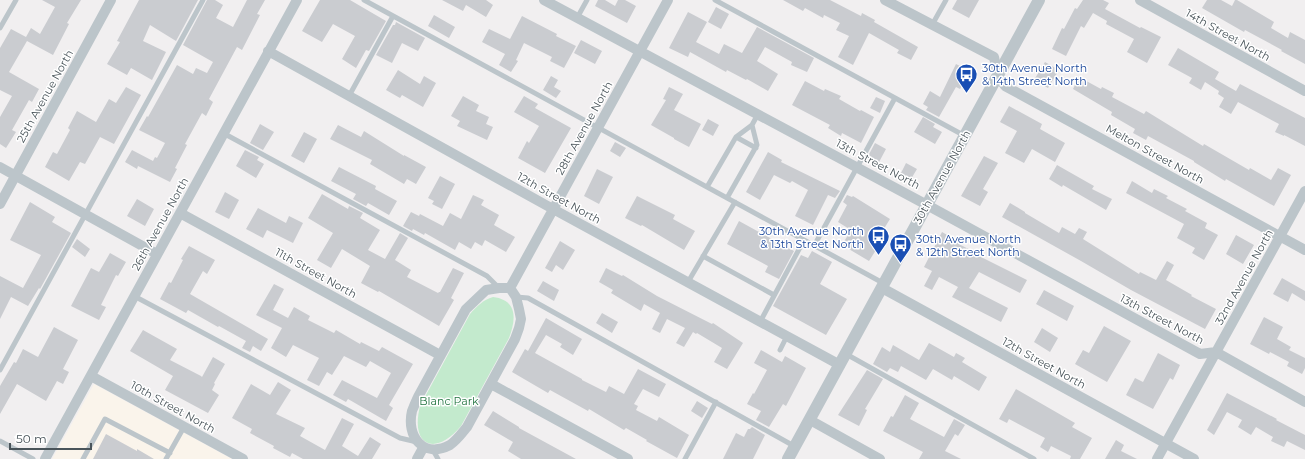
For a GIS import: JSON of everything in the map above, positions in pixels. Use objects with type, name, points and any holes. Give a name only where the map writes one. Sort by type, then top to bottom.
[{"type":"street","name":"25th Avenue North","points":[[0,204],[112,0]]},
{"type":"street","name":"26th Avenue North","points":[[47,458],[134,296],[297,0]]},
{"type":"street","name":"13th Street North","points":[[544,0],[927,204],[1200,354],[1216,352],[1305,402]]},
{"type":"street","name":"28th Avenue North","points":[[513,293],[553,209],[668,0]]},
{"type":"street","points":[[885,0],[994,57],[998,76]]},
{"type":"street","name":"30th Avenue North","points":[[788,459],[1039,0]]},
{"type":"street","name":"14th Street North","points":[[1140,0],[1305,91]]},
{"type":"street","name":"12th Street North","points":[[268,51],[760,322],[787,336],[843,359]]},
{"type":"street","name":"Melton Street North","points":[[998,76],[1005,86],[1305,250]]},
{"type":"street","points":[[0,167],[158,254]]},
{"type":"street","name":"32nd Avenue North","points":[[1157,459],[1305,191]]},
{"type":"street","name":"11th Street North","points":[[180,213],[440,355]]},
{"type":"street","name":"12th Street North","points":[[883,286],[1194,459]]},
{"type":"street","points":[[417,459],[428,450],[450,445],[467,427],[515,339],[519,328],[521,319],[513,293],[499,288],[486,290],[466,309],[440,355],[412,411],[412,433],[428,450]]},
{"type":"street","name":"10th Street North","points":[[91,376],[243,459]]},
{"type":"street","points":[[491,384],[628,459]]},
{"type":"street","points":[[810,420],[880,459]]},
{"type":"lane","points":[[0,28],[16,0]]},
{"type":"lane","points":[[0,370],[203,0]]},
{"type":"lane","points":[[364,0],[804,240],[883,286]]},
{"type":"lane","points":[[577,18],[587,0]]},
{"type":"lane","points":[[715,0],[965,136]]},
{"type":"lane","points":[[932,25],[946,0]]},
{"type":"lane","points":[[349,96],[393,16]]},
{"type":"lane","points":[[814,246],[895,98]]},
{"type":"lane","points":[[707,187],[736,137],[752,125],[758,114]]},
{"type":"lane","points":[[727,198],[758,145],[752,125]]},
{"type":"lane","points":[[224,133],[487,276],[499,288]]},
{"type":"lane","points":[[736,137],[756,148]]},
{"type":"lane","points":[[688,282],[735,202]]},
{"type":"lane","points":[[760,322],[804,240]]},
{"type":"lane","points":[[703,256],[774,295]]},
{"type":"lane","points":[[513,293],[528,298],[795,446]]},
{"type":"lane","points":[[134,296],[400,438],[428,450]]},
{"type":"lane","points":[[780,350],[787,336]]},
{"type":"lane","points":[[843,359],[1034,459]]},
{"type":"lane","points":[[686,459],[716,402]]},
{"type":"lane","points":[[83,459],[105,419],[170,453]]},
{"type":"lane","points":[[166,459],[184,427]]},
{"type":"lane","points":[[0,441],[33,459]]},
{"type":"shaded area","points":[[94,384],[232,459],[52,459]]},
{"type":"green space","name":"Blanc Park","points":[[493,297],[507,302],[513,312],[514,318],[509,338],[461,426],[451,436],[442,442],[434,444],[427,443],[422,438],[419,430],[418,420],[420,406],[470,314],[480,304]]},
{"type":"building","points":[[42,0],[81,0],[67,23],[69,24],[53,55],[27,41],[9,72],[39,89],[32,102],[29,100],[12,130],[16,132],[6,148],[0,144],[0,117],[12,96],[0,90],[0,48],[11,29],[26,37],[31,28],[40,34],[55,7]]},
{"type":"building","points":[[139,0],[198,0],[176,41],[150,25],[143,41],[166,52],[152,80],[131,68],[127,75],[107,64],[120,42],[117,41]]},
{"type":"building","points":[[207,0],[215,0],[223,5],[216,18],[233,27],[247,0],[265,0],[257,14],[260,15],[242,50],[237,47],[209,99],[213,102],[206,116],[202,113],[185,144],[187,145],[175,168],[177,169],[170,182],[138,166],[137,169],[125,162],[132,150],[153,161],[155,157],[157,158],[165,143],[139,130],[147,116],[148,117],[177,65],[193,74],[196,68],[207,73],[213,62],[183,45]]},
{"type":"building","points":[[320,0],[350,0],[386,21],[369,51],[366,50],[356,68],[342,59],[355,36],[333,24],[322,42],[302,31]]},
{"type":"building","points":[[442,0],[486,0],[493,5],[486,17],[466,5],[463,11]]},
{"type":"building","points":[[598,0],[605,0],[615,6],[618,0],[625,0],[636,6],[627,23],[595,6]]},
{"type":"building","points":[[783,0],[830,0],[861,16],[862,13],[875,20],[874,22],[918,47],[911,60],[897,53],[899,50],[869,33],[853,65],[838,57],[849,36],[836,30],[840,23],[824,15],[823,18],[805,8],[803,11]]},
{"type":"building","points":[[957,0],[979,0],[969,18],[952,9]]},
{"type":"building","points":[[1083,0],[1103,0],[1109,3],[1105,9],[1140,28],[1141,27],[1161,37],[1147,63],[1127,52],[1134,39],[1106,24],[1107,21],[1093,13],[1084,28],[1081,26],[1066,56],[1052,49],[1062,28],[1064,29],[1075,8],[1077,9]]},
{"type":"building","points":[[1207,0],[1221,0],[1232,6],[1235,0],[1237,0],[1274,22],[1271,28],[1288,38],[1290,32],[1305,40],[1305,64],[1281,51],[1282,50],[1245,30],[1244,32],[1202,8]]},
{"type":"building","points":[[716,7],[729,14],[721,29],[708,22]]},
{"type":"building","points":[[688,12],[707,22],[696,42],[719,54],[724,44],[742,53],[757,27],[814,58],[807,72],[791,65],[792,62],[765,47],[757,61],[778,74],[768,91],[747,79],[746,80],[727,70],[726,72],[690,52],[688,57],[669,48]]},
{"type":"building","points":[[434,15],[455,27],[449,38],[428,26]]},
{"type":"building","points":[[522,16],[557,34],[556,36],[576,46],[564,68],[550,61],[552,57],[524,43],[516,60],[518,61],[511,72],[499,65],[505,54],[482,42],[489,29],[510,39]]},
{"type":"building","points":[[396,22],[425,38],[418,51],[402,43],[392,63],[376,55]]},
{"type":"building","points":[[581,40],[602,51],[595,64],[574,53]]},
{"type":"building","points":[[1178,48],[1219,72],[1215,79],[1236,91],[1240,84],[1305,118],[1305,146],[1275,132],[1279,124],[1238,102],[1231,114],[1219,107],[1224,98],[1218,94],[1219,91],[1205,82],[1201,90],[1189,83],[1192,78],[1168,65]]},
{"type":"building","points":[[1045,62],[1059,70],[1048,88],[1034,80]]},
{"type":"building","points":[[956,64],[970,71],[960,89],[956,87],[939,117],[926,110],[928,107],[923,104],[930,91],[940,97]]},
{"type":"building","points":[[398,70],[420,84],[424,76],[436,83],[423,107],[402,95],[400,98],[386,90]]},
{"type":"building","points":[[551,76],[558,80],[554,87],[561,91],[556,98],[543,90]]},
{"type":"building","points":[[1079,77],[1101,89],[1102,87],[1114,93],[1112,97],[1144,114],[1146,111],[1203,146],[1204,144],[1249,170],[1250,168],[1271,180],[1278,168],[1291,175],[1274,206],[1226,179],[1225,181],[1194,161],[1148,136],[1146,140],[1133,133],[1135,129],[1111,115],[1112,112],[1073,89]]},
{"type":"building","points":[[805,81],[824,91],[825,89],[841,96],[839,99],[874,117],[861,143],[842,133],[841,136],[828,128],[830,125],[792,105]]},
{"type":"building","points":[[126,87],[141,95],[114,144],[100,137],[85,164],[80,162],[69,181],[45,167],[53,152],[57,154],[70,130],[68,128],[77,111],[96,122],[109,99],[116,103]]},
{"type":"building","points":[[669,87],[683,94],[674,110],[701,124],[689,147],[651,125],[666,100],[663,99]]},
{"type":"building","points":[[463,96],[479,105],[476,111],[489,117],[486,124],[493,127],[487,140],[457,126],[460,121],[451,116]]},
{"type":"building","points":[[524,96],[538,104],[535,108],[571,128],[545,173],[518,158],[527,141],[529,143],[539,126],[514,112]]},
{"type":"building","points":[[876,97],[885,101],[880,113],[870,108]]},
{"type":"building","points":[[1009,106],[1042,124],[1040,129],[1065,143],[1055,162],[1032,149],[1024,163],[1005,153],[1017,131],[1000,122]]},
{"type":"building","points":[[923,117],[935,124],[933,127],[942,132],[935,144],[914,132]]},
{"type":"building","points":[[708,119],[719,125],[713,136],[702,130]]},
{"type":"building","points":[[260,124],[274,132],[263,150],[250,143]]},
{"type":"building","points":[[338,125],[361,137],[364,131],[404,156],[426,167],[416,184],[407,179],[404,184],[370,164],[372,160],[330,139]]},
{"type":"building","points":[[304,132],[317,139],[304,163],[291,156]]},
{"type":"building","points":[[615,142],[626,148],[620,157],[610,151]]},
{"type":"building","points":[[875,143],[886,149],[878,164],[867,158]]},
{"type":"building","points":[[245,150],[259,157],[257,160],[264,164],[256,178],[236,166]]},
{"type":"building","points":[[768,152],[782,160],[781,162],[840,191],[835,198],[828,195],[813,225],[795,216],[808,190],[792,181],[790,183],[774,175],[760,200],[746,192]]},
{"type":"building","points":[[984,156],[998,163],[983,189],[988,192],[980,206],[961,196]]},
{"type":"building","points":[[906,163],[917,169],[911,179],[901,173]]},
{"type":"building","points":[[1057,165],[1094,186],[1092,189],[1112,199],[1106,210],[1063,185],[1062,187],[1049,179]]},
{"type":"building","points":[[339,167],[376,186],[375,189],[397,201],[389,215],[368,203],[366,206],[353,199],[356,194],[331,181]]},
{"type":"building","points":[[597,169],[613,177],[599,204],[584,196]]},
{"type":"building","points":[[440,176],[455,184],[442,209],[432,204],[434,201],[428,198]]},
{"type":"building","points":[[1132,181],[1152,193],[1154,189],[1168,196],[1166,198],[1187,209],[1185,211],[1207,223],[1205,228],[1218,235],[1204,260],[1192,253],[1195,248],[1177,238],[1184,224],[1126,193]]},
{"type":"building","points":[[225,192],[239,200],[229,219],[215,212]]},
{"type":"building","points":[[322,194],[348,209],[349,206],[363,213],[360,218],[380,230],[368,250],[385,259],[400,233],[408,238],[395,260],[411,270],[407,277],[438,293],[440,292],[453,268],[464,273],[451,298],[454,300],[439,326],[379,291],[378,292],[361,283],[370,266],[342,249],[331,268],[317,260],[333,233],[308,218]]},
{"type":"building","points":[[473,195],[484,200],[481,205],[499,215],[494,225],[515,237],[506,252],[485,240],[482,246],[475,242],[471,249],[459,242],[455,250],[425,233],[424,235],[403,226],[411,212],[419,216],[420,214],[443,226],[450,213],[461,219]]},
{"type":"building","points":[[847,195],[853,196],[890,219],[872,248],[876,250],[869,261],[842,245],[851,230],[838,222],[847,205],[843,202]]},
{"type":"building","points":[[637,196],[675,215],[673,219],[695,231],[684,250],[642,225],[641,226],[625,218]]},
{"type":"building","points":[[137,199],[154,209],[145,226],[127,216]]},
{"type":"building","points":[[30,202],[55,217],[52,222],[71,233],[40,289],[39,288],[28,306],[11,297],[0,319],[0,276],[23,288],[41,255],[10,240]]},
{"type":"building","points":[[1010,203],[1059,233],[1062,227],[1075,234],[1079,228],[1087,232],[1083,239],[1139,274],[1140,272],[1156,280],[1167,261],[1174,265],[1166,280],[1192,295],[1191,296],[1216,309],[1205,329],[1131,290],[1002,217]]},
{"type":"building","points":[[258,208],[286,223],[289,216],[303,223],[293,243],[267,230],[263,238],[246,229]]},
{"type":"building","points":[[739,221],[794,251],[779,279],[765,272],[768,266],[727,244]]},
{"type":"building","points":[[942,232],[956,240],[955,242],[980,255],[979,256],[1027,280],[1020,293],[979,272],[969,288],[1008,308],[1001,322],[952,297],[958,287],[939,277],[932,290],[924,286],[932,271],[924,267]]},
{"type":"building","points":[[1236,235],[1254,245],[1243,264],[1226,254]]},
{"type":"building","points":[[77,239],[90,249],[85,257],[72,247]]},
{"type":"building","points":[[560,241],[575,250],[563,270],[556,265],[552,272],[545,268]]},
{"type":"building","points":[[189,246],[215,260],[207,274],[203,271],[190,294],[268,339],[261,351],[253,346],[250,352],[242,348],[246,341],[188,310],[186,313],[160,299],[169,282],[171,283],[183,260],[181,259]]},
{"type":"building","points":[[812,251],[832,262],[820,284],[847,299],[826,335],[773,306],[801,255],[808,258]]},
{"type":"building","points":[[110,253],[126,262],[118,276],[116,275],[101,305],[106,307],[99,320],[71,306],[91,268],[99,272]]},
{"type":"building","points":[[606,268],[622,276],[623,275],[657,296],[712,324],[713,323],[743,343],[727,369],[714,362],[722,348],[697,333],[696,334],[693,332],[684,347],[676,343],[685,328],[667,319],[660,333],[652,329],[660,313],[644,304],[641,311],[611,293],[613,290],[599,282]]},
{"type":"building","points":[[1282,278],[1305,291],[1305,301],[1292,293],[1288,302],[1273,294]]},
{"type":"building","points":[[543,281],[559,290],[554,301],[537,291]]},
{"type":"building","points":[[274,284],[284,289],[273,310],[288,318],[294,307],[310,316],[308,320],[334,333],[336,330],[360,344],[361,342],[379,351],[382,347],[413,364],[389,405],[393,408],[386,421],[348,399],[346,402],[333,395],[342,380],[377,398],[391,373],[370,361],[366,367],[344,356],[332,375],[327,372],[319,386],[307,380],[319,358],[293,345],[286,357],[271,348],[282,328],[256,315]]},
{"type":"building","points":[[1044,290],[1074,306],[1067,321],[1036,304]]},
{"type":"building","points":[[602,313],[618,322],[612,333],[596,323]]},
{"type":"building","points":[[1264,317],[1283,327],[1277,339],[1291,347],[1289,350],[1305,358],[1305,368],[1302,374],[1287,366],[1289,362],[1250,344]]},
{"type":"building","points":[[546,318],[582,339],[573,355],[560,347],[562,344],[546,335],[535,353],[582,380],[606,392],[609,386],[624,394],[638,369],[666,384],[659,397],[643,389],[634,404],[638,406],[636,410],[657,421],[659,417],[689,435],[677,458],[626,428],[624,430],[589,409],[588,411],[550,390],[548,393],[512,372],[525,349],[528,351]]},
{"type":"building","points":[[1104,326],[1131,341],[1107,382],[1075,364],[1083,350],[1089,353]]},
{"type":"building","points":[[54,327],[78,340],[63,369],[69,372],[63,384],[57,381],[46,401],[17,384],[0,414],[0,386],[14,362],[16,363],[23,349],[38,357]]},
{"type":"building","points":[[1042,328],[1058,338],[1050,352],[1034,342]]},
{"type":"building","points":[[143,330],[177,349],[170,360],[202,377],[213,357],[225,364],[214,383],[215,384],[212,390],[219,395],[208,413],[165,390],[173,376],[130,351]]},
{"type":"building","points":[[929,343],[954,357],[956,353],[965,358],[962,362],[987,377],[979,391],[954,376],[952,380],[933,369],[926,380],[901,366],[898,372],[890,368],[887,372],[873,364],[882,347],[890,352],[893,345],[919,360]]},
{"type":"building","points":[[761,350],[782,362],[785,356],[806,368],[786,406],[783,404],[769,427],[756,420],[761,411],[747,404],[767,370],[754,363]]},
{"type":"building","points":[[1158,353],[1180,365],[1173,380],[1170,378],[1153,409],[1126,395],[1135,378],[1143,382]]},
{"type":"building","points":[[867,370],[883,379],[865,409],[867,410],[859,426],[838,415]]},
{"type":"building","points":[[278,382],[291,390],[276,414],[305,428],[300,436],[325,450],[342,418],[354,424],[342,446],[358,456],[370,437],[381,444],[372,459],[303,459],[292,453],[290,457],[273,448],[274,446],[250,433],[252,429],[232,418],[251,384],[270,395]]},
{"type":"building","points":[[1016,389],[1075,423],[1072,427],[1092,438],[1080,459],[1070,459],[1071,456],[1051,446],[1048,452],[1040,447],[1045,438],[1009,419],[1007,423],[999,419]]},
{"type":"building","points":[[1227,393],[1305,435],[1305,450],[1287,441],[1284,447],[1271,441],[1273,437],[1256,427],[1251,435],[1238,427],[1242,420],[1227,412],[1214,435],[1207,430]]},
{"type":"building","points":[[905,395],[919,403],[910,419],[944,437],[954,419],[965,425],[958,436],[955,434],[945,451],[961,459],[919,459],[923,452],[883,431],[891,416],[893,417]]},
{"type":"building","points":[[697,401],[708,408],[702,418],[691,411]]},
{"type":"building","points":[[493,411],[519,428],[576,459],[521,459],[508,451],[513,442],[484,425]]},
{"type":"building","points":[[752,427],[765,435],[753,459],[723,459],[736,433],[744,437],[748,429]]},
{"type":"building","points":[[106,434],[137,451],[137,449],[154,459],[93,459]]},
{"type":"building","points":[[1116,440],[1124,445],[1121,451],[1137,459],[1105,459]]},
{"type":"place","name":"30th Avenue North & 14th Street North","points":[[967,94]]},
{"type":"place","name":"30th Avenue North & 13th Street North","points":[[879,256]]},
{"type":"place","name":"30th Avenue North & 12th Street North","points":[[901,264]]}]
